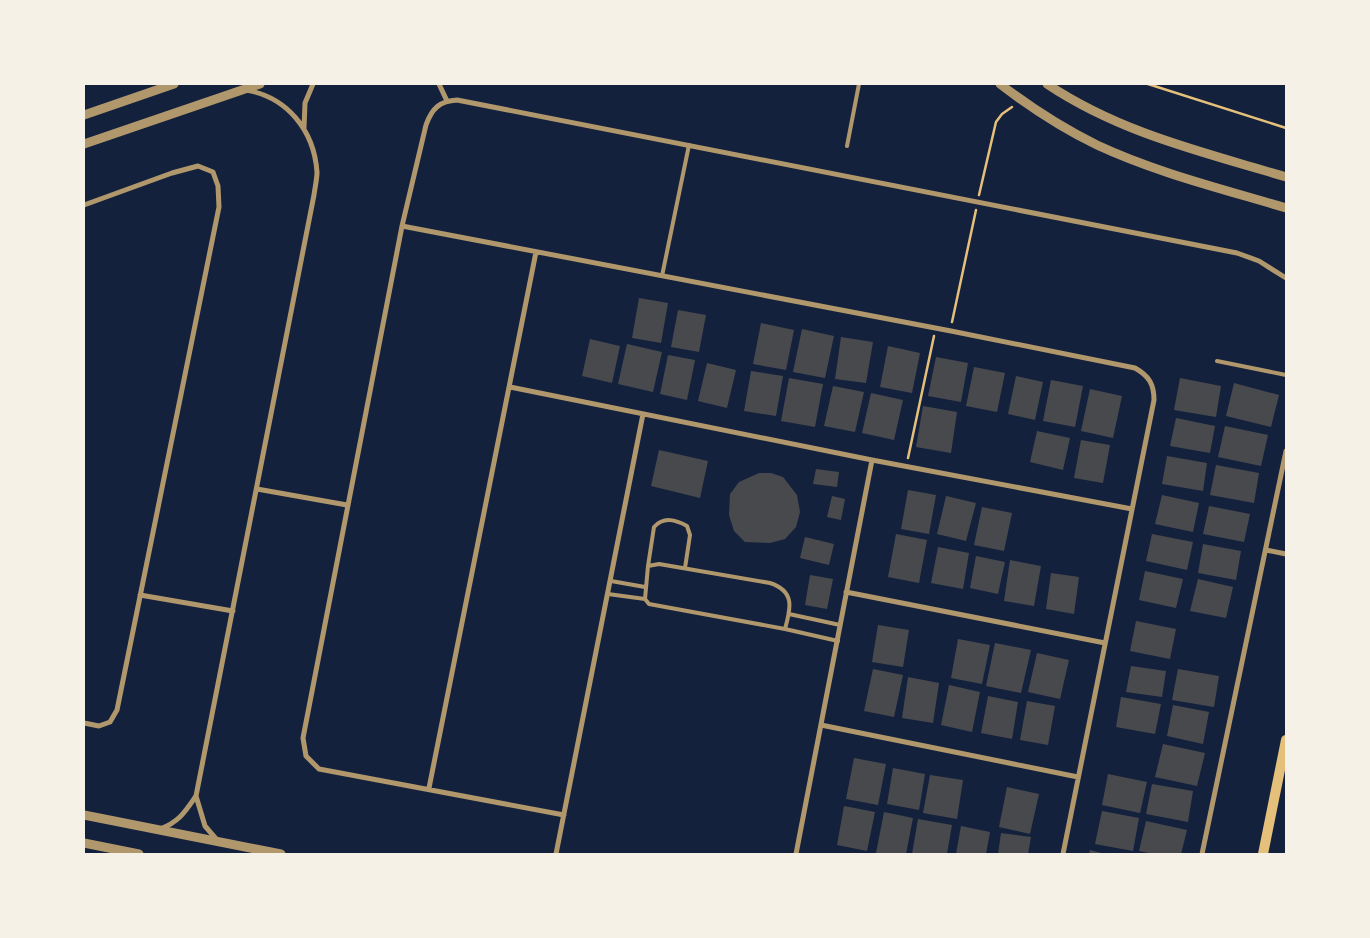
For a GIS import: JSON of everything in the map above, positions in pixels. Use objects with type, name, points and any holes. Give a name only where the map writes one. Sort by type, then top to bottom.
[{"type":"main road","points":[[1263,854],[1286,740]]},
{"type":"street","points":[[84,115],[174,84]]},
{"type":"street","points":[[84,144],[260,84]]},
{"type":"street","points":[[304,129],[305,103],[313,84]]},
{"type":"street","points":[[440,84],[447,101]]},
{"type":"street","points":[[1000,84],[1022,101],[1071,132],[1123,156],[1159,170],[1286,208]]},
{"type":"street","points":[[1047,84],[1098,114],[1140,132],[1286,177]]},
{"type":"street","points":[[157,830],[168,826],[183,816],[196,796],[317,173],[314,150],[298,120],[283,105],[264,95],[243,90]]},
{"type":"street","points":[[564,815],[429,788],[320,769],[306,756],[303,738],[402,226],[430,114],[437,106],[447,101],[458,100],[1237,253],[1259,261],[1286,278]]},
{"type":"street","points":[[84,205],[172,173],[198,166],[213,172],[218,186],[219,206],[117,710],[110,722],[98,726],[84,723]]},
{"type":"street","points":[[402,226],[935,328],[1135,368],[1144,373],[1151,380],[1154,400],[1063,854]]},
{"type":"street","points":[[429,788],[536,252]]},
{"type":"street","points":[[510,387],[872,460],[1132,509]]},
{"type":"street","points":[[556,854],[643,414]]},
{"type":"street","points":[[1202,854],[1286,451]]},
{"type":"street","points":[[796,854],[872,460]]},
{"type":"street","points":[[257,489],[347,506]]},
{"type":"street","points":[[1266,550],[1286,554]]},
{"type":"street","points":[[846,592],[1105,643]]},
{"type":"street","points":[[140,595],[233,611]]},
{"type":"street","points":[[821,725],[1078,777]]},
{"type":"street","points":[[196,796],[205,826],[218,842]]},
{"type":"street","points":[[84,815],[281,854]]},
{"type":"street","points":[[84,843],[139,854]]},
{"type":"lane","points":[[847,146],[859,84]]},
{"type":"lane","points":[[662,276],[689,145]]},
{"type":"lane","points":[[1217,362],[1286,375]]},
{"type":"lane","points":[[685,568],[690,535],[688,526],[675,519],[658,522],[654,527],[648,566],[645,599],[649,604],[786,629],[838,641]]},
{"type":"lane","points":[[648,566],[658,564],[685,568],[780,587],[790,601],[786,629]]},
{"type":"lane","points":[[611,582],[646,587]]},
{"type":"lane","points":[[608,594],[645,599]]},
{"type":"lane","points":[[789,614],[840,625]]},
{"type":"path","points":[[1148,84],[1286,128]]},
{"type":"path","points":[[906,466],[935,328]]},
{"type":"building","points":[[639,298],[668,303],[661,343],[632,338]]},
{"type":"building","points":[[678,310],[706,315],[699,352],[671,347]]},
{"type":"building","points":[[761,323],[794,330],[786,370],[753,364]]},
{"type":"building","points":[[802,329],[834,336],[825,378],[793,372]]},
{"type":"building","points":[[841,337],[873,342],[866,383],[835,379]]},
{"type":"building","points":[[590,339],[620,346],[612,383],[582,376]]},
{"type":"building","points":[[627,344],[662,352],[653,392],[618,384]]},
{"type":"building","points":[[888,346],[920,353],[912,393],[880,387]]},
{"type":"building","points":[[668,355],[695,360],[687,400],[660,394]]},
{"type":"building","points":[[936,357],[968,363],[961,402],[928,396]]},
{"type":"building","points":[[707,363],[736,370],[727,408],[698,401]]},
{"type":"building","points":[[974,367],[1005,373],[997,412],[966,406]]},
{"type":"building","points":[[751,371],[783,376],[776,416],[744,411]]},
{"type":"building","points":[[1016,376],[1043,382],[1035,420],[1008,414]]},
{"type":"building","points":[[789,378],[823,384],[815,427],[781,421]]},
{"type":"building","points":[[1180,378],[1221,386],[1216,417],[1174,410]]},
{"type":"building","points":[[1051,380],[1083,386],[1075,427],[1043,421]]},
{"type":"building","points":[[1234,383],[1279,395],[1271,427],[1226,416]]},
{"type":"building","points":[[833,386],[864,392],[855,432],[824,426]]},
{"type":"building","points":[[1090,389],[1122,396],[1113,438],[1081,431]]},
{"type":"building","points":[[871,393],[903,400],[894,440],[862,433]]},
{"type":"building","points":[[923,406],[957,412],[951,453],[916,447]]},
{"type":"building","points":[[1176,418],[1215,426],[1210,453],[1170,446]]},
{"type":"building","points":[[1225,426],[1268,435],[1261,466],[1218,457]]},
{"type":"building","points":[[1037,431],[1070,438],[1063,470],[1030,462]]},
{"type":"building","points":[[1081,440],[1110,445],[1103,483],[1074,478]]},
{"type":"building","points":[[659,450],[708,461],[700,498],[651,486]]},
{"type":"building","points":[[1167,456],[1207,463],[1203,491],[1162,484]]},
{"type":"building","points":[[1216,465],[1259,473],[1254,503],[1210,495]]},
{"type":"building","points":[[816,469],[839,472],[837,487],[813,484]]},
{"type":"building","points":[[759,473],[771,473],[783,477],[797,495],[800,512],[796,527],[785,539],[770,543],[745,542],[734,531],[729,515],[730,494],[739,482]]},
{"type":"building","points":[[908,490],[936,495],[929,534],[901,529]]},
{"type":"building","points":[[1162,495],[1199,503],[1193,532],[1155,524]]},
{"type":"building","points":[[832,496],[845,499],[841,520],[827,517]]},
{"type":"building","points":[[946,496],[976,503],[966,541],[937,534]]},
{"type":"building","points":[[1209,506],[1250,514],[1244,542],[1203,534]]},
{"type":"building","points":[[982,507],[1012,513],[1004,551],[974,545]]},
{"type":"building","points":[[896,534],[927,540],[919,583],[888,577]]},
{"type":"building","points":[[1152,534],[1193,542],[1187,570],[1146,561]]},
{"type":"building","points":[[805,537],[834,544],[829,565],[800,558]]},
{"type":"building","points":[[1203,544],[1241,551],[1236,580],[1198,573]]},
{"type":"building","points":[[938,547],[969,553],[963,589],[931,583]]},
{"type":"building","points":[[976,556],[1005,562],[998,594],[970,588]]},
{"type":"building","points":[[1010,560],[1041,566],[1034,606],[1004,601]]},
{"type":"building","points":[[1145,571],[1183,579],[1176,608],[1139,600]]},
{"type":"building","points":[[1051,573],[1079,577],[1074,614],[1046,609]]},
{"type":"building","points":[[810,575],[833,579],[827,609],[805,605]]},
{"type":"building","points":[[1198,579],[1233,587],[1226,618],[1190,611]]},
{"type":"building","points":[[1136,621],[1176,629],[1170,659],[1130,651]]},
{"type":"building","points":[[878,625],[909,630],[903,667],[872,662]]},
{"type":"building","points":[[958,639],[990,645],[982,684],[951,678]]},
{"type":"building","points":[[995,643],[1031,650],[1021,693],[986,686]]},
{"type":"building","points":[[1037,653],[1069,660],[1060,699],[1028,692]]},
{"type":"building","points":[[1131,666],[1166,671],[1162,697],[1126,692]]},
{"type":"building","points":[[873,669],[903,675],[894,717],[864,711]]},
{"type":"building","points":[[1178,669],[1219,676],[1214,707],[1172,700]]},
{"type":"building","points":[[908,677],[939,683],[933,723],[902,718]]},
{"type":"building","points":[[949,685],[980,692],[972,732],[941,725]]},
{"type":"building","points":[[988,696],[1018,702],[1012,739],[981,733]]},
{"type":"building","points":[[1121,697],[1161,704],[1155,734],[1116,727]]},
{"type":"building","points":[[1027,701],[1055,706],[1048,745],[1020,740]]},
{"type":"building","points":[[1173,705],[1209,712],[1203,744],[1167,736]]},
{"type":"building","points":[[1163,744],[1205,753],[1197,786],[1155,777]]},
{"type":"building","points":[[854,758],[886,764],[878,805],[846,799]]},
{"type":"building","points":[[893,768],[925,774],[919,810],[887,804]]},
{"type":"building","points":[[1108,774],[1147,782],[1140,813],[1102,805]]},
{"type":"building","points":[[930,775],[963,780],[957,819],[923,813]]},
{"type":"building","points":[[1152,784],[1193,791],[1188,822],[1146,814]]},
{"type":"building","points":[[1007,787],[1039,794],[1030,834],[999,827]]},
{"type":"building","points":[[844,806],[875,812],[867,851],[837,845]]},
{"type":"building","points":[[1102,811],[1139,818],[1133,851],[1095,844]]},
{"type":"building","points":[[884,812],[913,818],[906,854],[876,853]]},
{"type":"building","points":[[918,819],[952,825],[947,854],[912,854]]},
{"type":"building","points":[[1146,821],[1187,830],[1181,854],[1154,854],[1139,851]]},
{"type":"building","points":[[961,826],[990,832],[986,854],[956,854]]},
{"type":"building","points":[[1001,833],[1031,837],[1028,854],[998,854]]},
{"type":"building","points":[[1090,850],[1105,854],[1089,854]]}]
